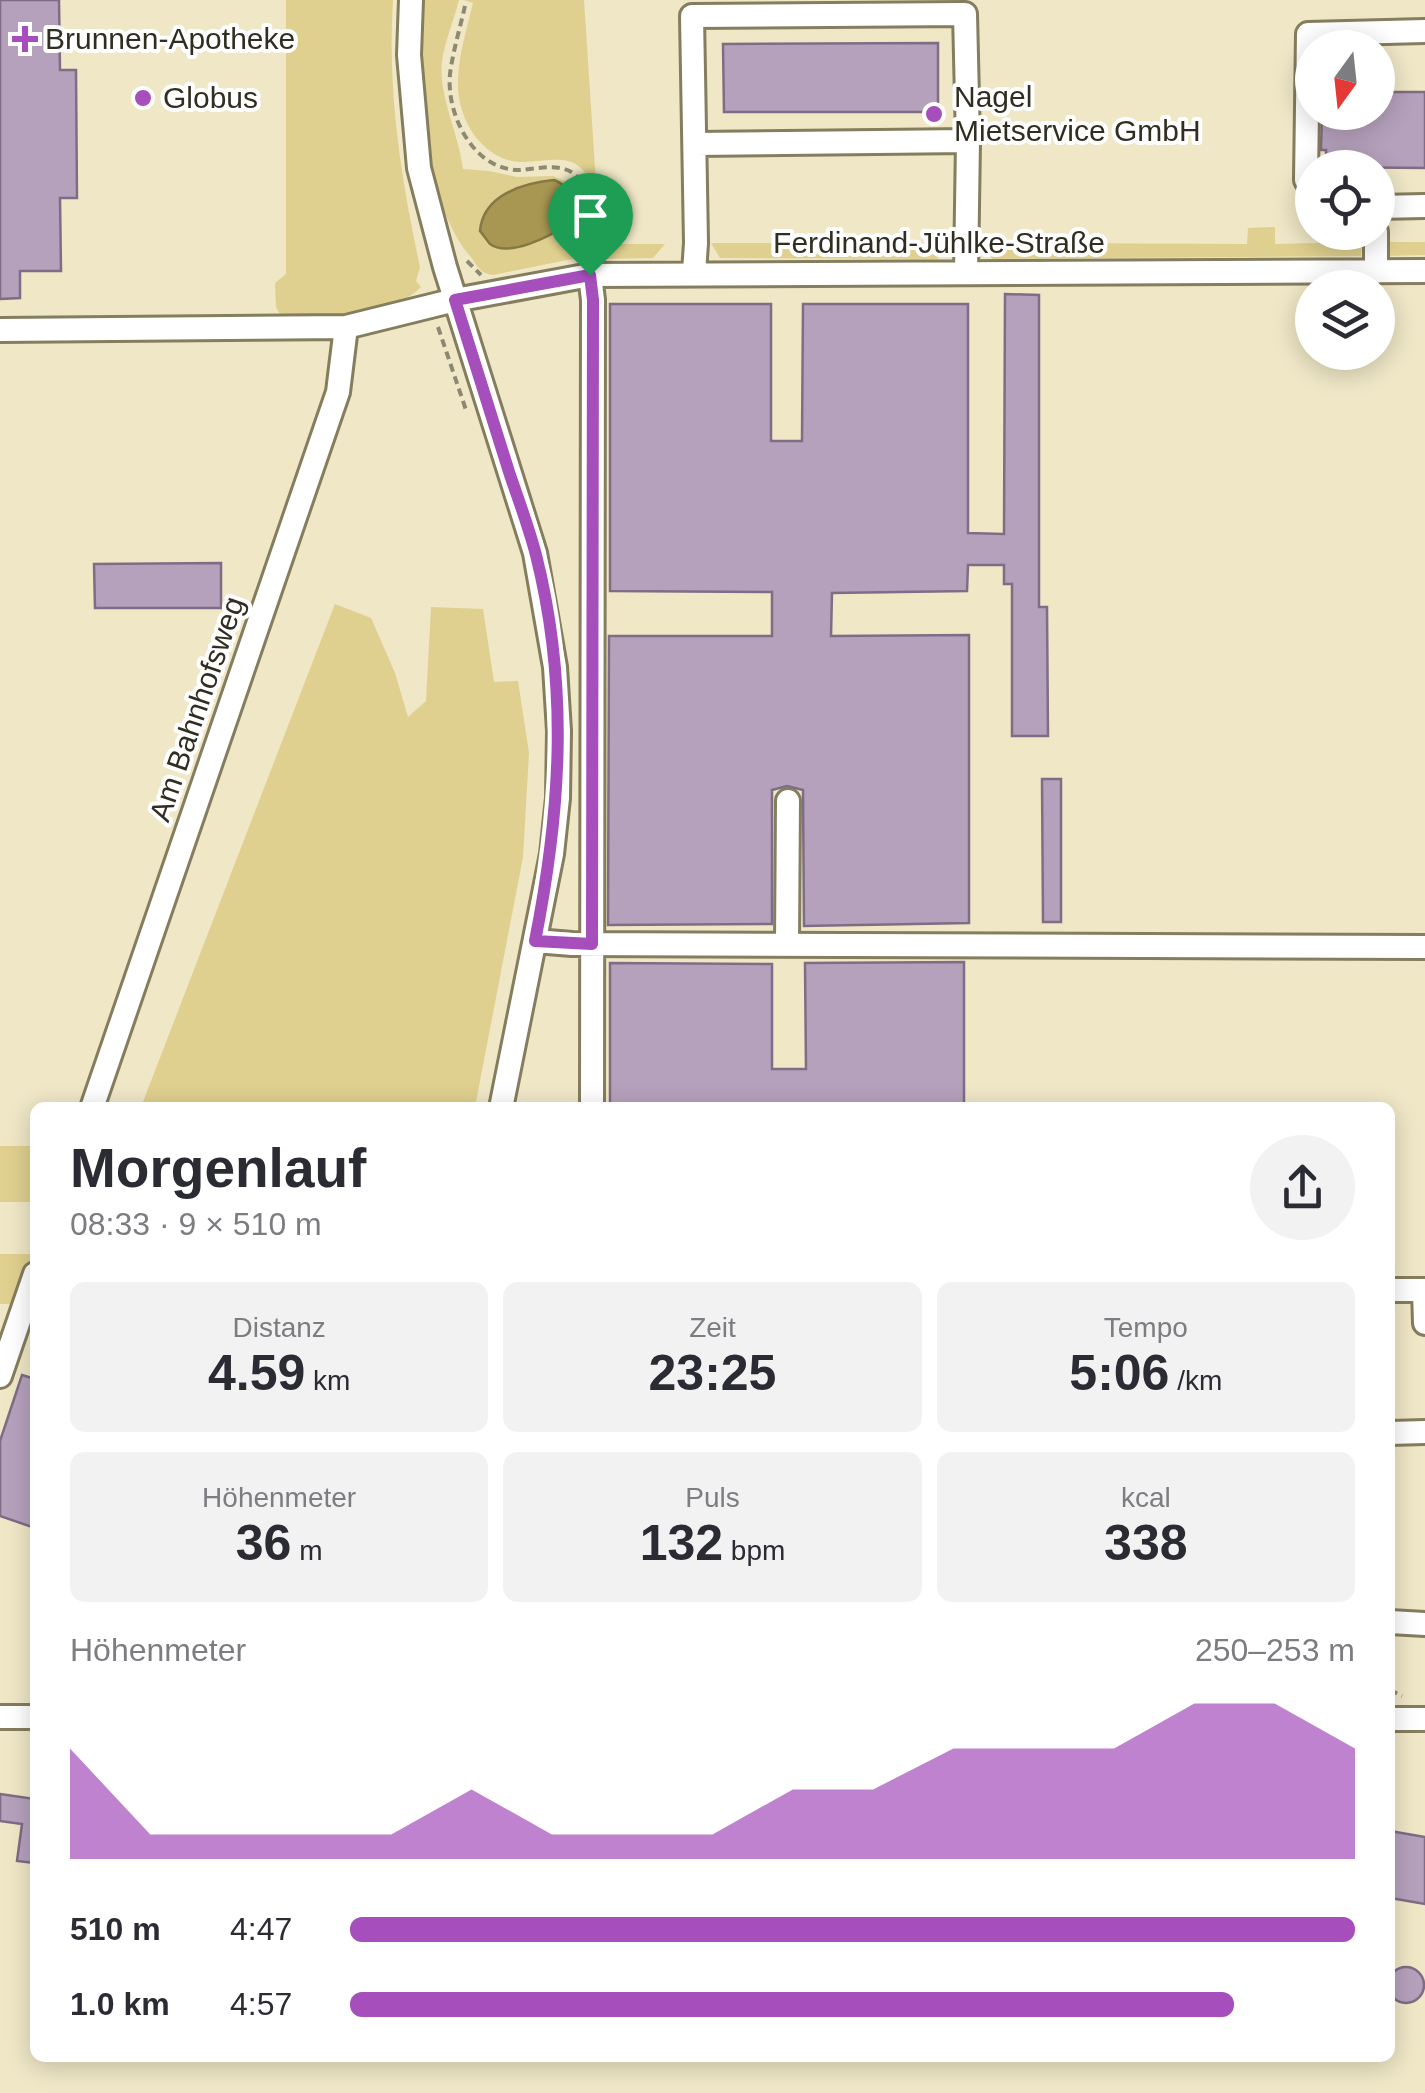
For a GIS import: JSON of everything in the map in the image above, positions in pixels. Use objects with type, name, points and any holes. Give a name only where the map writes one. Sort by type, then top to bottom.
[{"type":"street","points":[[410,0],[409,55],[419,168],[443,302],[536,552],[555,667],[558,798],[552,854],[502,1102]]},
{"type":"street","points":[[694,273],[692,16],[965,14],[966,273]]},
{"type":"street","points":[[1306,150],[1308,34],[1425,31]]},
{"type":"street","points":[[695,144],[968,141]]},
{"type":"street","points":[[1395,207],[1425,206]]},
{"type":"street","name":"Ferdinand-Jühlke-Straße","points":[[1395,272],[1425,271]]},
{"type":"street","name":"Ferdinand-Jühlke-Straße","points":[[0,330],[346,326],[443,302],[590,275],[1295,272]]},
{"type":"street","points":[[590,275],[592,1102]]},
{"type":"street","name":"Am Bahnhofsweg","points":[[94,1102],[338,392],[346,326]]},
{"type":"street","points":[[787,944],[788,801]]},
{"type":"street","points":[[535,941],[1425,947]]},
{"type":"street","points":[[0,1376],[30,1289]]},
{"type":"street","points":[[1395,1290],[1425,1290],[1425,1323]]},
{"type":"street","points":[[1395,1432],[1425,1432]]},
{"type":"street","points":[[1395,1622],[1425,1624]]},
{"type":"street","points":[[0,1717],[30,1718]]},
{"type":"street","points":[[1395,1720],[1425,1720]]},
{"type":"path","points":[[465,6],[450,78],[452,104],[465,136],[479,155],[503,167],[560,168],[580,180],[590,275]]},
{"type":"path","points":[[443,302],[466,413]]},
{"type":"shaded area","points":[[286,0],[393,0],[392,68],[397,135],[420,267],[416,281],[421,287],[392,305],[356,316],[282,318],[276,307],[275,283],[286,274]]},
{"type":"shaded area","points":[[421,0],[459,0],[443,53],[442,74],[463,169],[517,177],[553,176],[567,182],[576,198],[577,258],[488,274],[477,266],[454,232],[432,169],[426,134],[420,63]]},
{"type":"shaded area","points":[[464,0],[584,0],[600,244],[665,244],[653,258],[597,259],[592,247],[590,183],[575,164],[508,160],[477,139],[464,116],[458,92],[460,60],[473,3]]},
{"type":"shaded area","points":[[554,180],[572,198],[567,225],[518,247],[498,248],[490,244],[480,231],[488,208],[506,193]]},
{"type":"shaded area","points":[[1275,227],[1275,244],[1295,244],[1295,250],[1361,250],[1361,256],[992,259],[987,243],[1247,244],[1248,228]]},
{"type":"shaded area","points":[[1395,242],[1425,242],[1425,255],[1385,256],[1385,250],[1395,250]]},
{"type":"shaded area","points":[[711,243],[951,243],[937,259],[720,258]]},
{"type":"shaded area","points":[[335,604],[371,618],[395,673],[408,717],[426,701],[431,607],[483,609],[494,682],[518,681],[529,753],[523,857],[476,1102],[143,1102]]},
{"type":"shaded area","points":[[0,1146],[30,1146],[30,1202],[0,1202]]},
{"type":"shaded area","points":[[0,1254],[30,1254],[16,1304],[0,1304]]},
{"type":"building","points":[[0,0],[59,0],[60,70],[76,70],[77,198],[60,198],[61,271],[20,271],[20,298],[0,299]]},
{"type":"building","points":[[938,43],[938,112],[724,112],[723,44]]},
{"type":"building","points":[[1395,92],[1425,92],[1425,168],[1395,168],[1395,150],[1321,150],[1322,130],[1395,130]]},
{"type":"building","points":[[1005,294],[1039,295],[1039,607],[1047,607],[1048,736],[1012,736],[1012,584],[1004,584],[1004,565],[968,565],[967,591],[832,593],[831,636],[969,635],[969,923],[804,926],[803,790],[787,786],[772,790],[772,924],[608,925],[609,636],[772,636],[772,592],[610,591],[610,304],[771,304],[771,441],[802,441],[803,304],[968,304],[968,533],[1004,534]]},
{"type":"building","points":[[221,563],[221,608],[95,608],[94,564]]},
{"type":"building","points":[[1042,779],[1061,779],[1061,922],[1043,922]]},
{"type":"building","points":[[964,962],[964,1102],[610,1102],[610,963],[772,964],[772,1069],[806,1069],[805,963]]},
{"type":"building","points":[[22,1375],[30,1377],[30,1526],[0,1516],[0,1441]]},
{"type":"building","points":[[0,1794],[30,1798],[30,1862],[17,1861],[22,1824],[0,1821]]},
{"type":"building","points":[[1395,1832],[1425,1837],[1425,1904],[1395,1899]]},
{"type":"building","points":[[1413,1968],[1423,1978],[1419,1998],[1406,2003],[1395,1999],[1395,1971]]},
{"type":"place","name":"Brunnen-Apotheke","points":[[25,39]]},
{"type":"place","name":"Globus","points":[[143,98]]},
{"type":"place","name":"Nagel Mietservice GmbH","points":[[934,114]]},
{"type":"route","points":[[590,275],[592,944],[572,944],[535,941],[558,798],[555,667],[536,552],[455,300],[590,275]]}]
